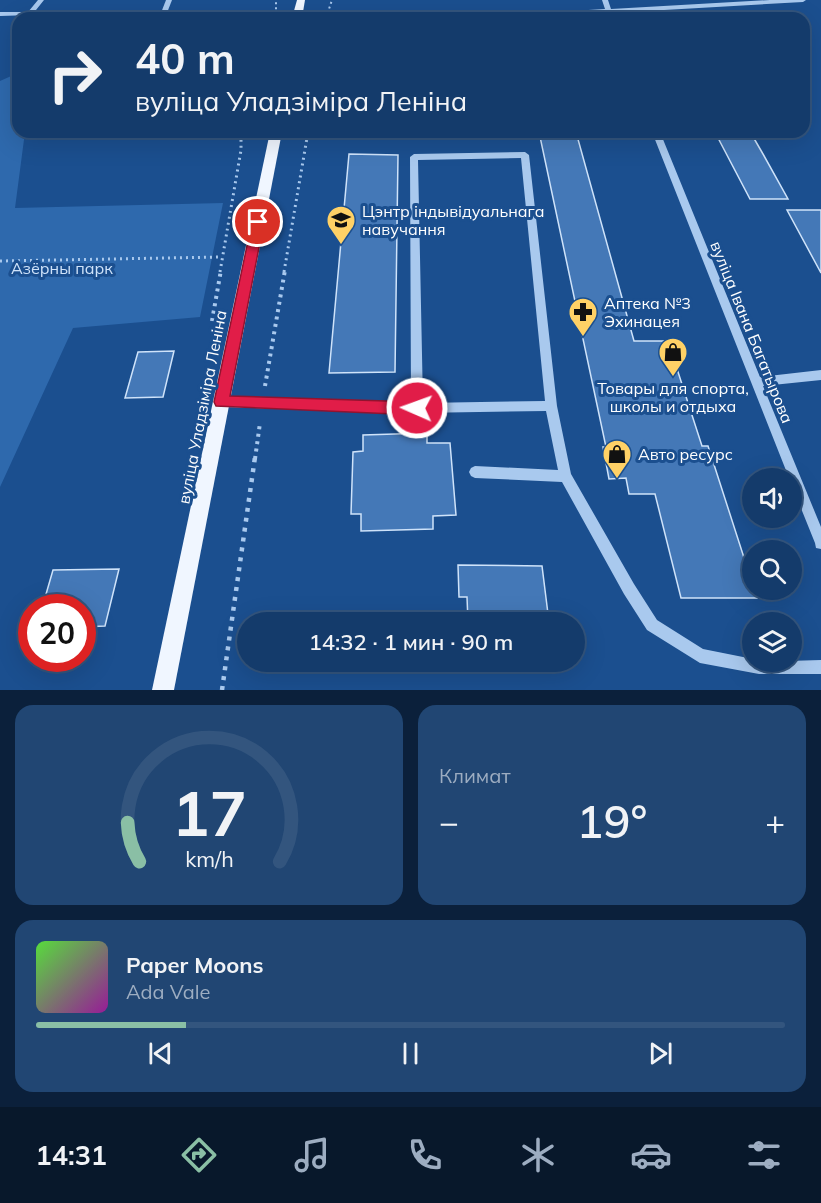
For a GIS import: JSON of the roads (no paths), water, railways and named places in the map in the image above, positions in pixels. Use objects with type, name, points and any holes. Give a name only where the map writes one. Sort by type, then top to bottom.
[{"type":"main road","name":"вуліца Уладзіміра Леніна","points":[[163,690],[275,138]]},
{"type":"street","points":[[605,0],[609,10]]},
{"type":"street","points":[[578,12],[803,0]]},
{"type":"street","name":"вуліца Івана Багатырова","points":[[658,138],[821,543]]},
{"type":"street","points":[[417,408],[414,157],[525,156],[551,406],[565,476],[652,625],[700,656],[759,667],[821,667]]},
{"type":"street","points":[[755,382],[821,375]]},
{"type":"street","points":[[222,402],[417,408],[551,406]]},
{"type":"street","points":[[476,472],[565,476]]},
{"type":"place","name":"Цэнтр індывідуальнага навучання","points":[[341,246]]},
{"type":"place","name":"Аптека №3 Эхинацея","points":[[583,338]]},
{"type":"place","name":"Товары для спорта, школы и отдыха","points":[[673,378]]},
{"type":"place","name":"Авто ресурс","points":[[617,480]]},
{"type":"park label","name":"Азёрны парк","points":[[62,268]]}]
